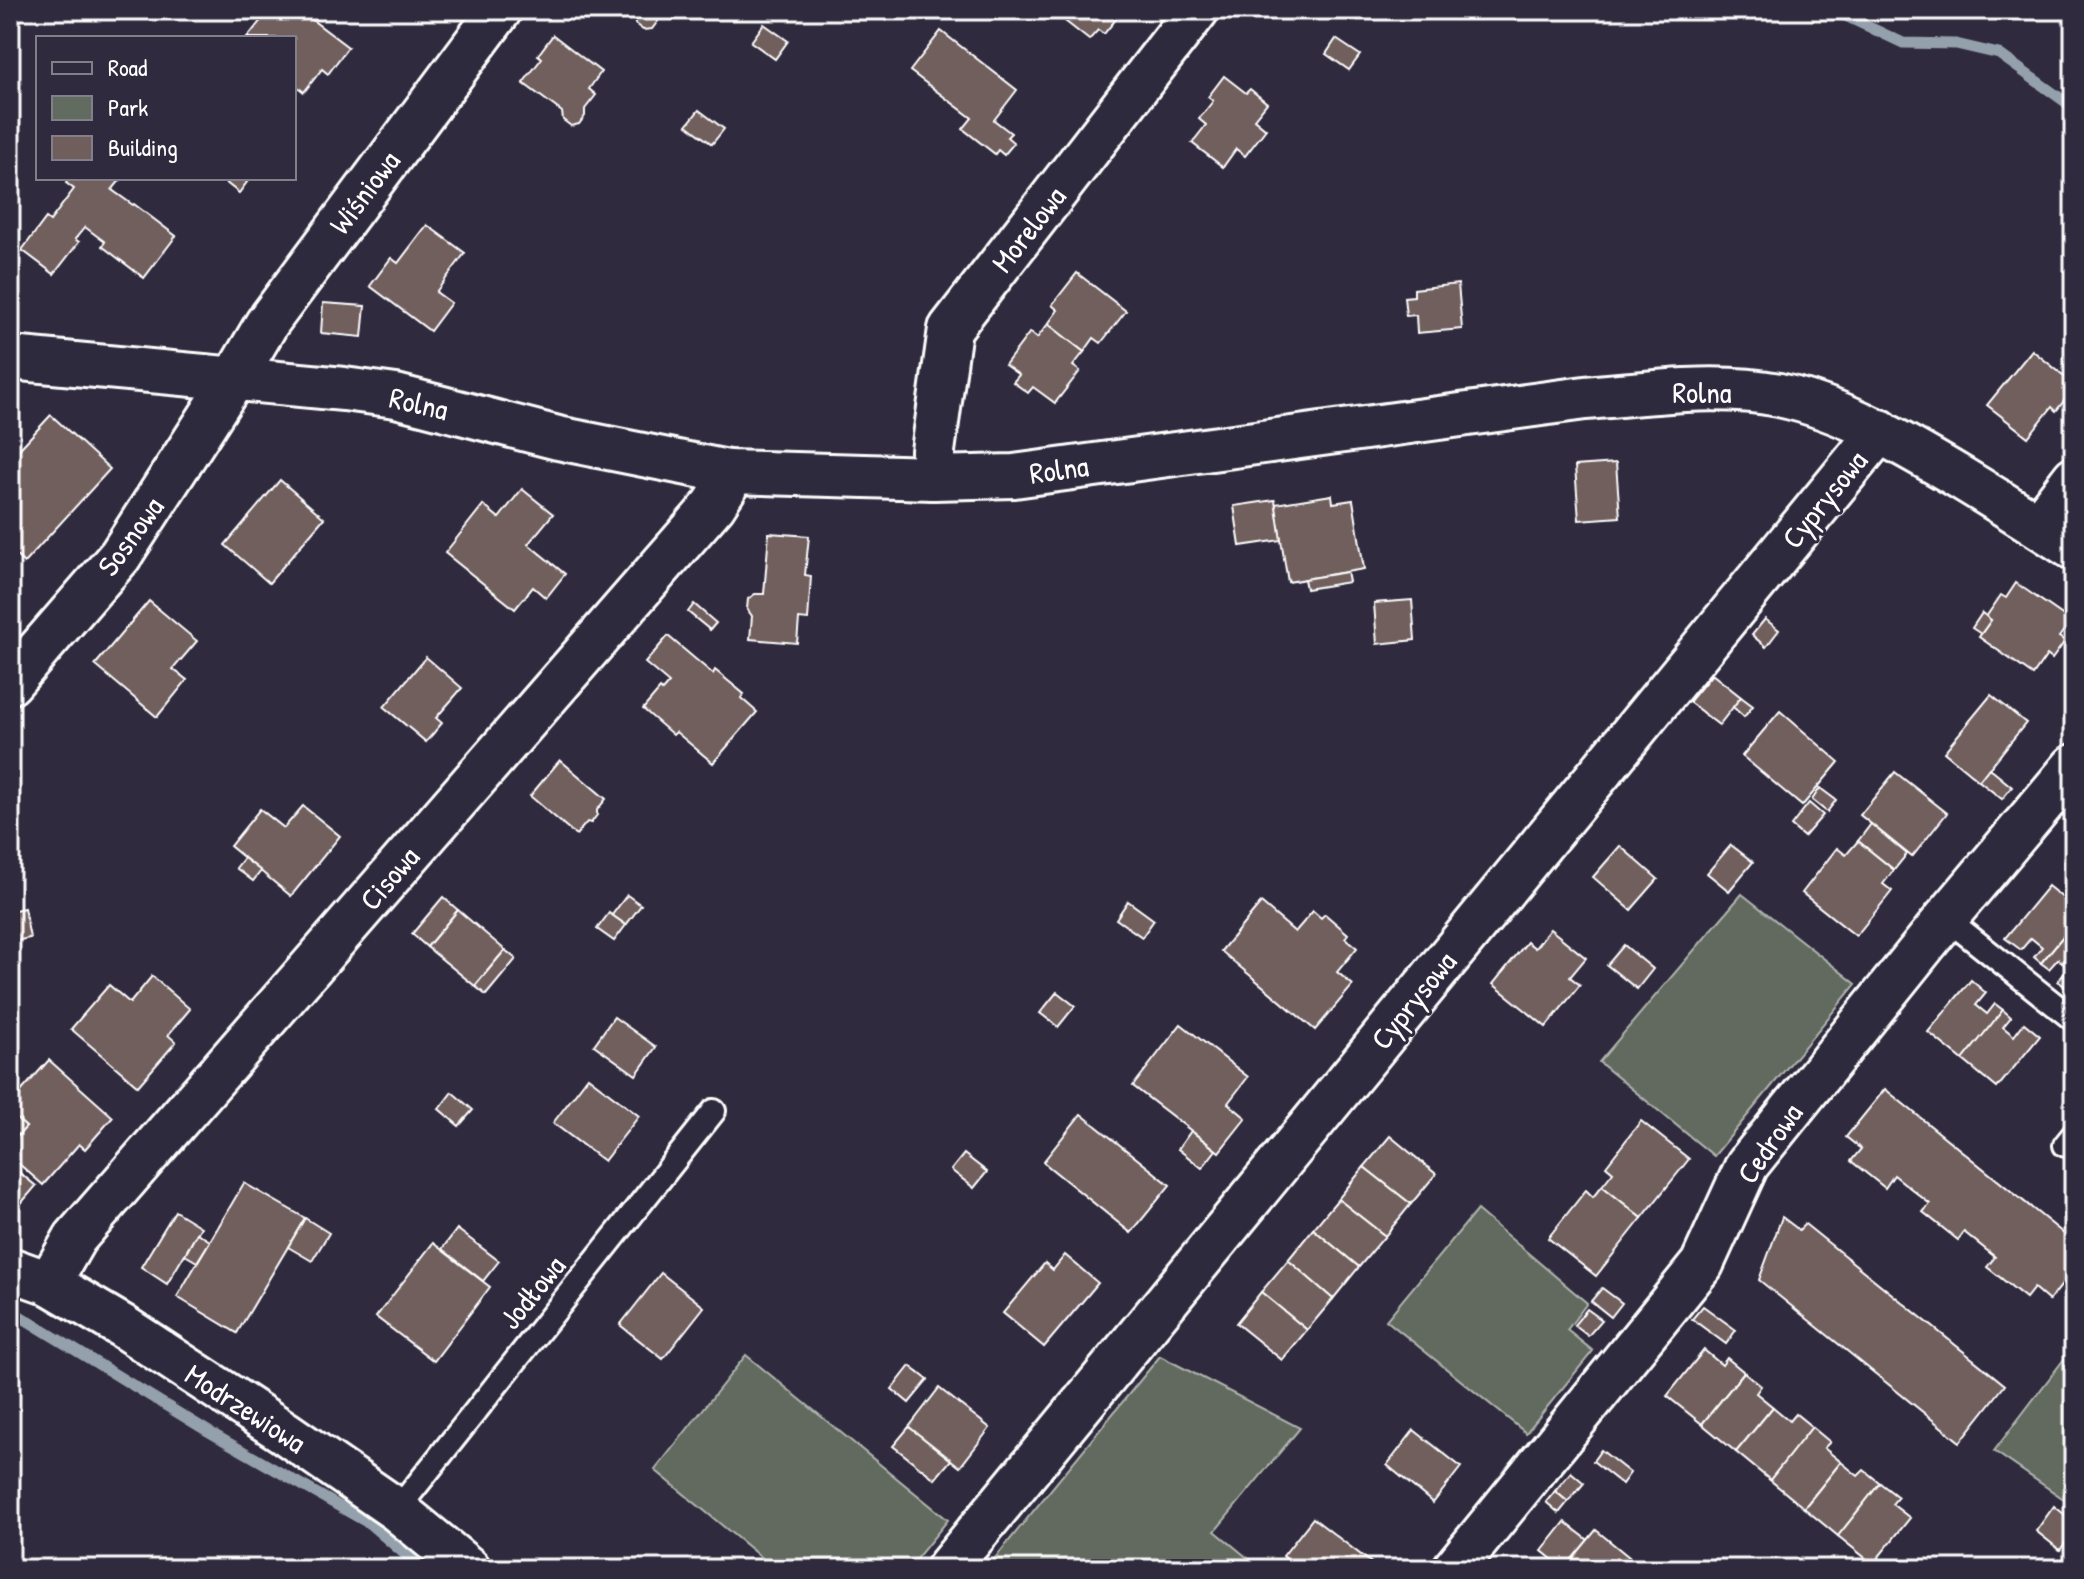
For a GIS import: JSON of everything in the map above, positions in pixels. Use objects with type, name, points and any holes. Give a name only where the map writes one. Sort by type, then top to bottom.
[{"type":"street","name":"Wiśniowa","points":[[234,379],[267,323],[500,10]]},
{"type":"street","name":"Morelowa","points":[[933,478],[933,451],[950,329],[1197,10]]},
{"type":"street","name":"Rolna","points":[[10,358],[396,396],[558,438],[728,472],[933,478],[1014,476],[1585,398],[1680,390],[1733,390],[1778,395],[1824,408],[1880,431],[2074,549]]},
{"type":"street","name":"Sosnowa","points":[[10,683],[120,556],[234,379]]},
{"type":"street","name":"Cyprysowa","points":[[947,1569],[1880,431]]},
{"type":"street","name":"Cisowa","points":[[49,1283],[75,1238],[714,505],[725,488],[728,472]]},
{"type":"street","points":[[2038,525],[2074,478]]},
{"type":"street","name":"Cedrowa","points":[[1454,1569],[1702,1264],[1747,1165],[1946,918],[2074,766]]},
{"type":"street","name":"Modrzewiowa","points":[[10,1269],[49,1283],[247,1407],[397,1510],[469,1569]]},
{"type":"lane","points":[[1946,918],[2074,1020]]},
{"type":"lane","name":"Jodłowa","points":[[397,1510],[714,1111]]},
{"type":"green space","points":[[1742,894],[1856,984],[1714,1156],[1599,1062]]},
{"type":"green space","points":[[1477,1210],[1587,1303],[1567,1330],[1593,1351],[1526,1433],[1386,1320]]},
{"type":"green space","points":[[2074,1346],[2074,1506],[1994,1451]]},
{"type":"green space","points":[[746,1355],[948,1520],[908,1569],[775,1569],[655,1470]]},
{"type":"green space","points":[[1160,1356],[1300,1428],[1215,1531],[1261,1569],[986,1569]]},
{"type":"building","points":[[269,10],[299,10],[348,47],[328,74],[322,69],[304,92],[296,86],[296,36],[249,36]]},
{"type":"building","points":[[625,10],[660,10],[658,21],[652,29],[643,30]]},
{"type":"building","points":[[1051,10],[1113,10],[1111,13],[1117,18],[1104,34],[1098,30],[1089,40]]},
{"type":"building","points":[[764,24],[788,41],[775,59],[751,42]]},
{"type":"building","points":[[941,31],[1017,90],[994,120],[1011,133],[1007,137],[1014,143],[1004,155],[998,150],[995,154],[963,129],[972,118],[910,71]]},
{"type":"building","points":[[553,35],[601,72],[589,89],[596,95],[585,109],[585,116],[579,124],[571,126],[563,120],[562,112],[523,83],[542,58],[538,55]]},
{"type":"building","points":[[1336,39],[1360,55],[1349,70],[1326,54]]},
{"type":"building","points":[[1224,76],[1246,93],[1250,89],[1267,103],[1254,119],[1266,129],[1245,156],[1236,149],[1223,167],[1192,143],[1206,125],[1199,119],[1213,101],[1208,97]]},
{"type":"building","points":[[699,110],[724,129],[712,144],[687,125]]},
{"type":"building","points":[[68,180],[120,180],[112,190],[176,236],[144,278],[102,246],[105,242],[85,227],[75,239],[79,242],[54,274],[22,250],[46,218],[50,221],[74,189],[66,183]]},
{"type":"building","points":[[223,180],[249,180],[239,193]]},
{"type":"building","points":[[427,225],[465,253],[436,292],[451,303],[430,331],[370,286],[391,258],[398,263]]},
{"type":"building","points":[[1077,273],[1126,311],[1101,343],[1094,338],[1084,352],[1048,324],[1058,310],[1052,305]]},
{"type":"building","points":[[1458,284],[1462,329],[1417,333],[1416,315],[1406,316],[1404,297],[1414,296],[1414,289]]},
{"type":"building","points":[[323,303],[365,306],[362,337],[321,333]]},
{"type":"building","points":[[1048,324],[1084,352],[1073,366],[1080,371],[1055,403],[1033,387],[1028,393],[1013,382],[1019,375],[1005,365],[1030,332],[1037,338]]},
{"type":"building","points":[[2032,350],[2074,384],[2074,389],[2056,411],[2052,407],[2028,437],[1987,405]]},
{"type":"building","points":[[51,415],[110,469],[24,563],[10,550],[10,459]]},
{"type":"building","points":[[1616,463],[1620,517],[1579,520],[1575,466]]},
{"type":"building","points":[[280,480],[324,518],[269,583],[225,545]]},
{"type":"building","points":[[522,489],[553,514],[528,544],[565,574],[546,598],[533,587],[515,609],[445,553],[483,505],[499,518]]},
{"type":"building","points":[[1332,495],[1333,503],[1353,500],[1364,569],[1288,582],[1275,504]]},
{"type":"building","points":[[1275,500],[1281,540],[1240,546],[1234,506]]},
{"type":"building","points":[[769,533],[809,536],[805,575],[811,576],[808,620],[799,619],[797,643],[750,639],[752,616],[747,609],[748,599],[755,594],[764,594]]},
{"type":"building","points":[[1347,572],[1349,582],[1306,589],[1304,579]]},
{"type":"building","points":[[2016,583],[2071,621],[2059,637],[2065,641],[2052,659],[2047,655],[2033,675],[1979,637],[1991,620],[1986,617],[2001,595],[2006,598]]},
{"type":"building","points":[[1412,600],[1415,640],[1377,644],[1374,603]]},
{"type":"building","points":[[149,601],[197,641],[173,669],[187,680],[157,717],[95,665]]},
{"type":"building","points":[[694,604],[716,623],[710,630],[688,612]]},
{"type":"building","points":[[1982,613],[1991,620],[1981,634],[1972,628]]},
{"type":"building","points":[[1765,619],[1779,630],[1766,647],[1752,635]]},
{"type":"building","points":[[668,636],[713,674],[715,670],[744,694],[741,698],[757,712],[713,763],[643,709],[669,683],[645,663]]},
{"type":"building","points":[[426,657],[462,688],[436,718],[442,723],[426,742],[384,707]]},
{"type":"building","points":[[1712,674],[1741,697],[1719,725],[1689,702]]},
{"type":"building","points":[[1991,695],[2026,723],[1979,781],[1944,752]]},
{"type":"building","points":[[1741,697],[1753,706],[1744,717],[1733,707]]},
{"type":"building","points":[[1780,711],[1839,762],[1802,806],[1742,756]]},
{"type":"building","points":[[560,760],[606,799],[591,823],[587,822],[576,835],[530,796]]},
{"type":"building","points":[[1989,768],[2012,787],[2002,799],[1979,781]]},
{"type":"building","points":[[1895,772],[1947,813],[1912,857],[1860,815]]},
{"type":"building","points":[[1820,788],[1836,800],[1827,812],[1812,800]]},
{"type":"building","points":[[1809,803],[1823,815],[1804,837],[1791,826]]},
{"type":"building","points":[[303,806],[340,836],[291,896],[230,846],[260,809],[284,828]]},
{"type":"building","points":[[1871,824],[1907,854],[1894,870],[1858,841]]},
{"type":"building","points":[[1858,841],[1894,870],[1883,884],[1892,891],[1856,936],[1802,893],[1837,848],[1846,855]]},
{"type":"building","points":[[1731,845],[1753,862],[1729,891],[1707,873]]},
{"type":"building","points":[[1620,846],[1658,879],[1631,910],[1593,877]]},
{"type":"building","points":[[244,858],[261,871],[253,881],[236,868]]},
{"type":"building","points":[[2048,886],[2074,907],[2074,923],[2041,963],[2034,957],[2042,947],[2031,938],[2021,950],[2005,938]]},
{"type":"building","points":[[627,895],[641,905],[626,925],[612,915]]},
{"type":"building","points":[[443,897],[458,910],[427,947],[412,934]]},
{"type":"building","points":[[1128,901],[1154,920],[1142,937],[1116,919]]},
{"type":"building","points":[[1261,903],[1295,932],[1313,911],[1321,918],[1325,914],[1348,934],[1345,938],[1357,948],[1337,972],[1353,985],[1315,1030],[1221,951]]},
{"type":"building","points":[[24,908],[30,938],[10,942],[10,911]]},
{"type":"building","points":[[458,910],[505,950],[475,986],[427,947]]},
{"type":"building","points":[[609,913],[626,925],[614,941],[597,929]]},
{"type":"building","points":[[2074,923],[2074,994],[2058,981],[2069,968],[2058,959],[2049,969],[2041,963]]},
{"type":"building","points":[[1550,929],[1586,958],[1570,977],[1580,985],[1546,1027],[1493,984],[1527,942],[1535,948]]},
{"type":"building","points":[[1624,945],[1653,969],[1637,989],[1607,965]]},
{"type":"building","points":[[505,950],[516,959],[486,995],[475,986]]},
{"type":"building","points":[[152,976],[190,1009],[168,1035],[176,1042],[138,1086],[71,1029],[109,985],[130,1003]]},
{"type":"building","points":[[1971,980],[1986,993],[1976,1005],[1987,1014],[1995,1004],[2003,1010],[1963,1060],[1928,1032]]},
{"type":"building","points":[[1057,992],[1075,1006],[1058,1027],[1040,1013]]},
{"type":"building","points":[[2003,1010],[2011,1017],[2003,1027],[2014,1036],[2024,1023],[2040,1036],[1997,1088],[1963,1060]]},
{"type":"building","points":[[614,1017],[656,1047],[636,1075],[594,1045]]},
{"type":"building","points":[[1181,1024],[1248,1077],[1228,1103],[1246,1118],[1219,1152],[1133,1086]]},
{"type":"building","points":[[49,1060],[113,1117],[85,1149],[79,1144],[43,1185],[10,1156],[10,1144],[26,1127],[10,1113],[10,1104]]},
{"type":"building","points":[[588,1077],[639,1116],[604,1161],[553,1123]]},
{"type":"building","points":[[1885,1089],[2074,1242],[2074,1270],[2049,1301],[2034,1288],[2026,1298],[1987,1267],[1995,1257],[1964,1232],[1958,1240],[1923,1212],[1930,1204],[1894,1175],[1885,1188],[1851,1161],[1861,1149],[1846,1137]]},
{"type":"building","points":[[452,1092],[473,1110],[459,1126],[439,1109]]},
{"type":"building","points":[[10,1113],[26,1127],[10,1144]]},
{"type":"building","points":[[1081,1114],[1170,1185],[1131,1233],[1043,1162]]},
{"type":"building","points":[[1641,1121],[1689,1159],[1642,1218],[1602,1186],[1613,1172],[1606,1166]]},
{"type":"building","points":[[1191,1131],[1216,1150],[1202,1168],[1178,1149]]},
{"type":"building","points":[[1390,1136],[1436,1174],[1411,1204],[1364,1167]]},
{"type":"building","points":[[964,1154],[987,1172],[974,1188],[951,1170]]},
{"type":"building","points":[[10,1165],[36,1186],[17,1208],[10,1202]]},
{"type":"building","points":[[1364,1167],[1411,1204],[1385,1236],[1338,1199]]},
{"type":"building","points":[[244,1183],[305,1218],[237,1333],[177,1297]]},
{"type":"building","points":[[1602,1186],[1642,1218],[1596,1276],[1548,1238],[1586,1190],[1593,1197]]},
{"type":"building","points":[[1338,1199],[1385,1236],[1359,1267],[1313,1229]]},
{"type":"building","points":[[175,1211],[201,1227],[167,1284],[141,1267]]},
{"type":"building","points":[[1782,1217],[1799,1230],[1805,1224],[2005,1385],[1960,1442],[1759,1280]]},
{"type":"building","points":[[305,1218],[329,1233],[312,1261],[288,1247]]},
{"type":"building","points":[[457,1229],[499,1261],[483,1281],[442,1249]]},
{"type":"building","points":[[1313,1229],[1359,1267],[1333,1299],[1288,1260]]},
{"type":"building","points":[[197,1233],[210,1241],[197,1262],[185,1255]]},
{"type":"building","points":[[433,1243],[490,1287],[434,1361],[376,1317]]},
{"type":"building","points":[[1065,1255],[1098,1283],[1044,1347],[1003,1313],[1045,1263],[1053,1270]]},
{"type":"building","points":[[1288,1260],[1333,1299],[1307,1330],[1261,1292]]},
{"type":"building","points":[[661,1273],[704,1307],[663,1359],[620,1325]]},
{"type":"building","points":[[1602,1288],[1622,1303],[1611,1317],[1591,1301]]},
{"type":"building","points":[[1261,1292],[1307,1330],[1282,1360],[1236,1323]]},
{"type":"building","points":[[1703,1306],[1736,1330],[1726,1344],[1692,1319]]},
{"type":"building","points":[[1587,1309],[1602,1320],[1588,1336],[1574,1325]]},
{"type":"building","points":[[1704,1350],[1722,1365],[1727,1358],[1744,1372],[1702,1424],[1667,1396]]},
{"type":"building","points":[[910,1366],[928,1380],[909,1403],[892,1389]]},
{"type":"building","points":[[1744,1372],[1761,1386],[1756,1393],[1773,1407],[1736,1452],[1702,1424]]},
{"type":"building","points":[[939,1388],[990,1428],[960,1467],[909,1427]]},
{"type":"building","points":[[1773,1407],[1790,1421],[1796,1414],[1812,1427],[1770,1480],[1736,1452]]},
{"type":"building","points":[[909,1427],[951,1460],[935,1479],[893,1446]]},
{"type":"building","points":[[1812,1427],[1830,1442],[1824,1448],[1841,1462],[1804,1508],[1770,1480]]},
{"type":"building","points":[[1414,1430],[1461,1467],[1433,1503],[1387,1465]]},
{"type":"building","points":[[1601,1450],[1630,1473],[1622,1484],[1593,1461]]},
{"type":"building","points":[[1841,1462],[1858,1476],[1864,1470],[1880,1483],[1838,1536],[1804,1508]]},
{"type":"building","points":[[1571,1472],[1584,1483],[1568,1502],[1555,1491]]},
{"type":"building","points":[[1880,1483],[1898,1497],[1892,1504],[1910,1518],[1873,1564],[1838,1536]]},
{"type":"building","points":[[1555,1491],[1568,1502],[1559,1513],[1546,1502]]},
{"type":"building","points":[[2054,1506],[2074,1522],[2074,1531],[2060,1550],[2036,1531]]},
{"type":"building","points":[[1313,1518],[1378,1569],[1299,1569],[1283,1556]]},
{"type":"building","points":[[1565,1522],[1588,1540],[1564,1569],[1542,1551]]},
{"type":"building","points":[[1596,1530],[1640,1566],[1638,1569],[1564,1569]]},
{"type":"waterway","points":[[1833,10],[1903,43],[1956,44],[1999,54],[2074,108]]},
{"type":"waterway","points":[[10,1310],[206,1430],[370,1524],[422,1569]]}]
